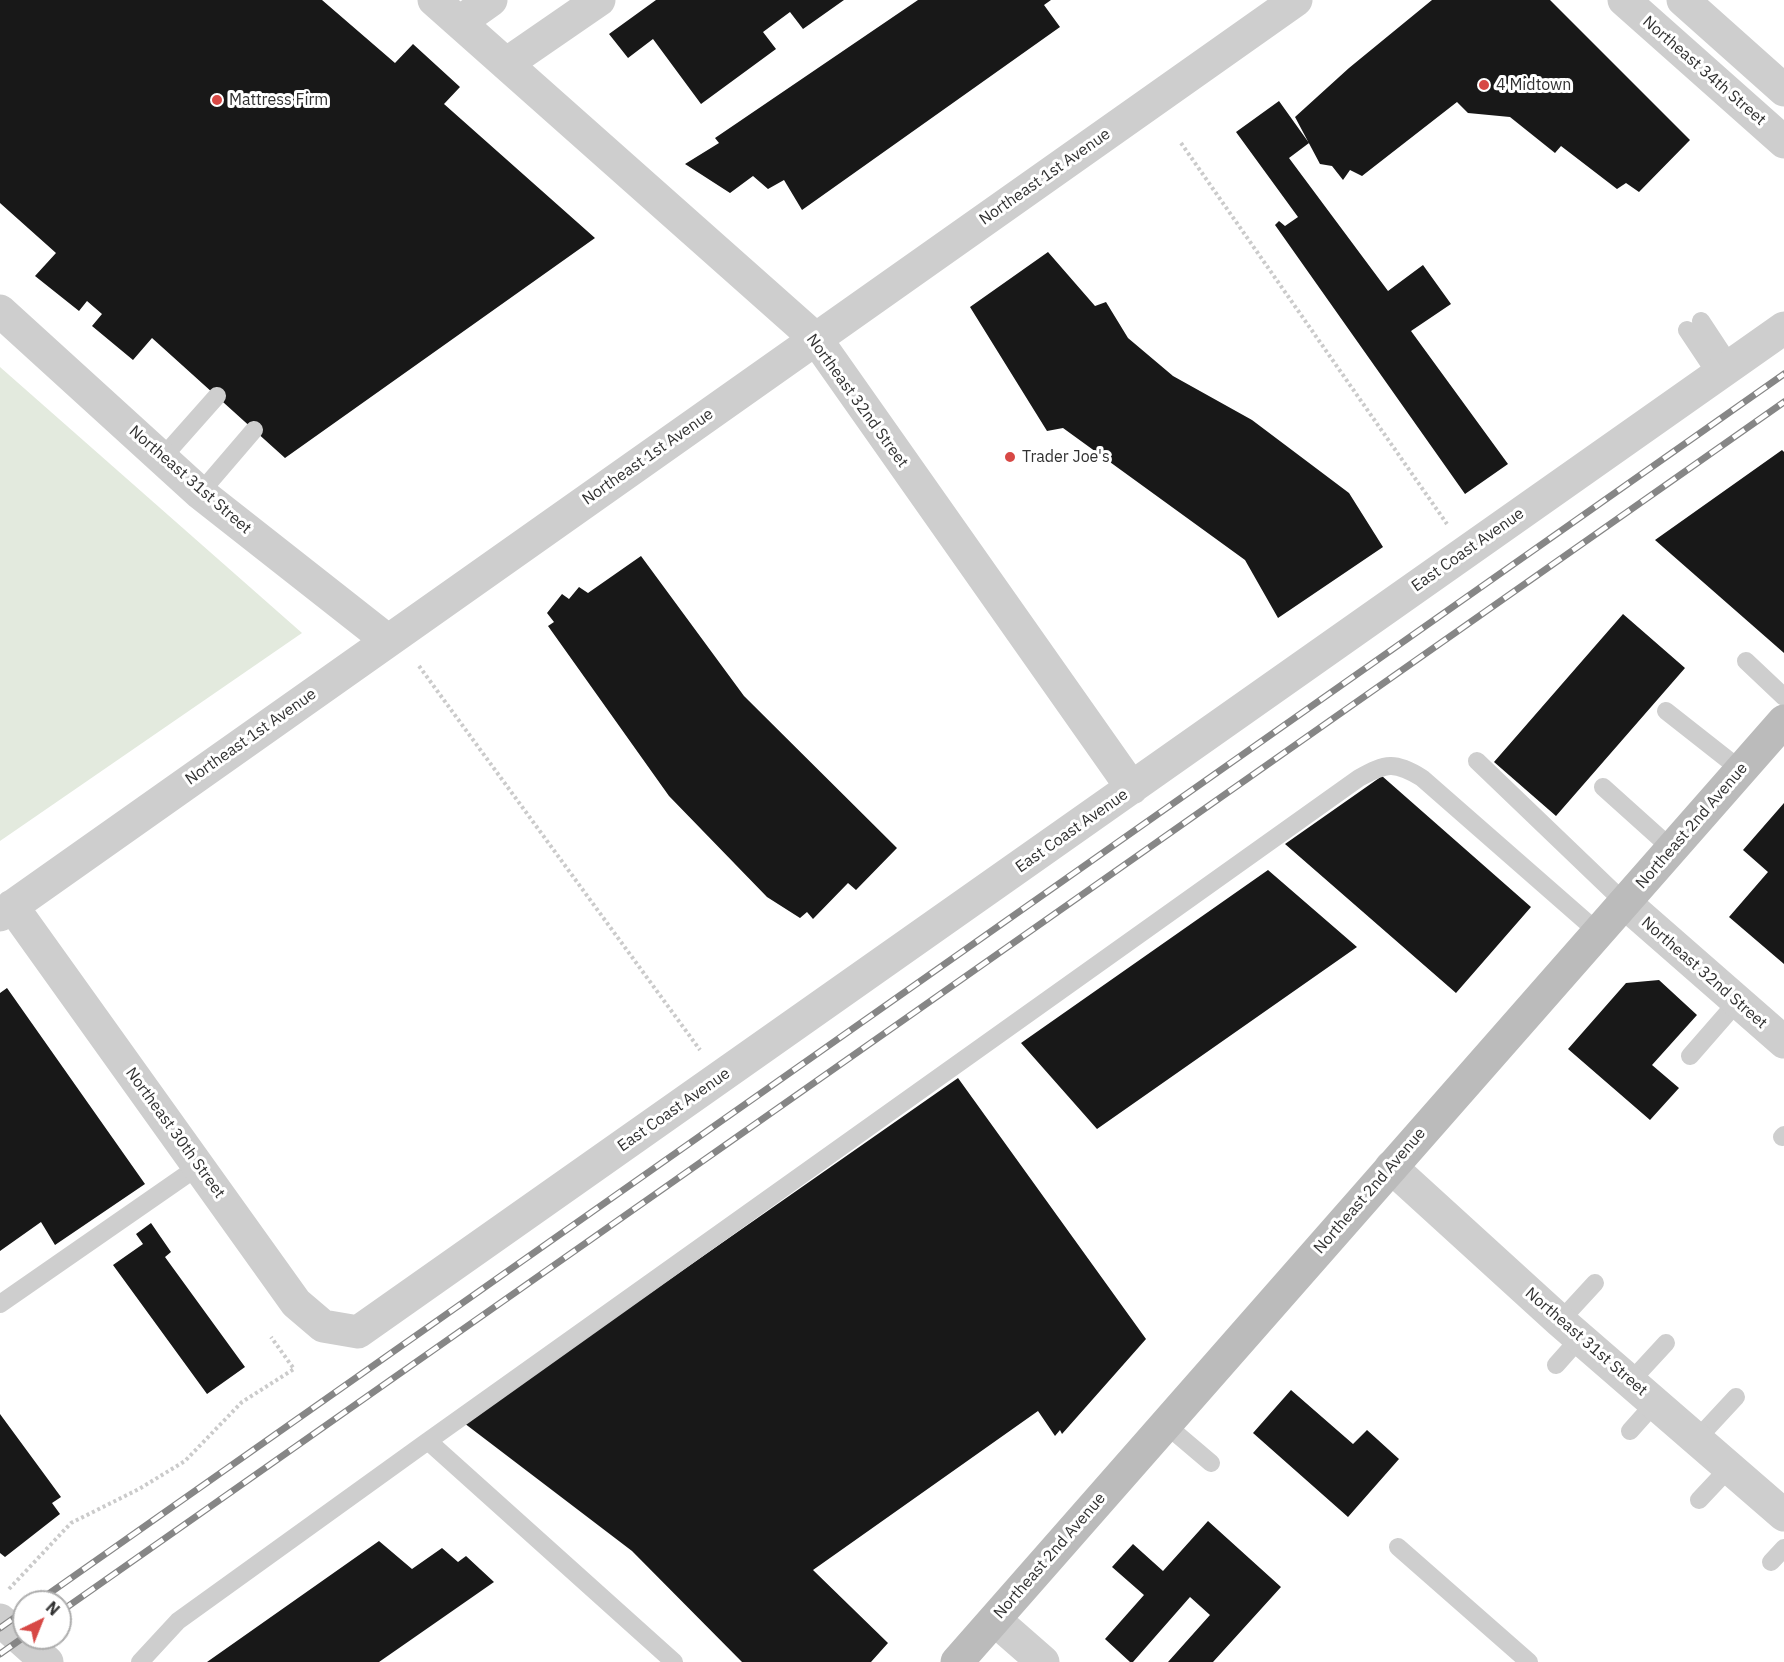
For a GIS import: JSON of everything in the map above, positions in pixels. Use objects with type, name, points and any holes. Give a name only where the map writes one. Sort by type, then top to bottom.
[{"type":"main road","name":"Northeast 2nd Avenue","points":[[957,1662],[1784,721]]},
{"type":"street","name":"Northeast 32nd Street","points":[[434,0],[816,339],[1132,788]]},
{"type":"street","points":[[460,22],[491,0]]},
{"type":"street","points":[[506,64],[599,0]]},
{"type":"street","name":"Northeast 1st Avenue","points":[[6,910],[1296,0]]},
{"type":"street","name":"Northeast 34th Street","points":[[1624,0],[1784,142]]},
{"type":"street","points":[[1683,0],[1784,90]]},
{"type":"street","name":"Northeast 31st Street","points":[[0,311],[200,493],[387,640]]},
{"type":"street","name":"East Coast Avenue","points":[[358,1332],[1784,328]]},
{"type":"street","name":"Northeast 32nd Street","points":[[1625,903],[1738,1001],[1779,1028]]},
{"type":"street","name":"Northeast 30th Street","points":[[6,910],[199,1166],[296,1304],[323,1326],[358,1332]]},
{"type":"street","name":"Northeast 31st Street","points":[[1391,1167],[1570,1329],[1784,1515]]},
{"type":"street","points":[[3,1606],[46,1662]]},
{"type":"street","points":[[995,1620],[1043,1662]]},
{"type":"lane","points":[[1694,326],[1724,370]]},
{"type":"lane","points":[[162,458],[217,396]]},
{"type":"lane","points":[[200,493],[254,430]]},
{"type":"lane","points":[[1746,661],[1784,697]]},
{"type":"lane","points":[[1666,711],[1741,770]]},
{"type":"lane","points":[[1477,761],[1625,903]]},
{"type":"lane","points":[[140,1662],[178,1622],[428,1441],[1359,778],[1379,767],[1394,765],[1407,768],[1422,778],[1599,933]]},
{"type":"lane","points":[[1603,787],[1672,849]]},
{"type":"lane","points":[[1690,1056],[1738,1001]]},
{"type":"lane","points":[[0,1304],[199,1166]]},
{"type":"lane","points":[[1556,1365],[1570,1329],[1595,1283]]},
{"type":"lane","points":[[1630,1382],[1666,1342]]},
{"type":"lane","points":[[1697,1439],[1737,1397]]},
{"type":"lane","points":[[1630,1431],[1655,1403]]},
{"type":"lane","points":[[1165,1424],[1211,1463]]},
{"type":"lane","points":[[428,1441],[674,1662]]},
{"type":"lane","points":[[1699,1500],[1730,1467]]},
{"type":"lane","points":[[1398,1547],[1529,1662]]},
{"type":"lane","points":[[1771,1562],[1784,1548]]},
{"type":"path","points":[[1181,143],[1447,524]]},
{"type":"path","points":[[419,666],[701,1051]]},
{"type":"path","points":[[3,1606],[71,1523],[139,1489],[185,1461],[242,1402],[294,1369],[272,1337]]},
{"type":"shaded area","points":[[0,367],[302,633],[0,841]]},
{"type":"building","points":[[0,0],[322,0],[395,63],[413,44],[460,87],[444,104],[595,238],[285,458],[152,338],[133,360],[92,326],[102,314],[87,301],[79,311],[35,276],[56,253],[0,203]]},
{"type":"building","points":[[656,0],[844,0],[803,29],[790,12],[763,32],[776,49],[701,104],[653,39],[628,58],[609,34]]},
{"type":"building","points":[[918,0],[1051,0],[1044,5],[1060,27],[802,210],[784,180],[768,189],[753,176],[730,193],[685,164],[719,143],[715,138]]},
{"type":"building","name":"4 Midtown","points":[[1432,0],[1550,0],[1690,140],[1639,192],[1626,183],[1617,189],[1561,146],[1555,153],[1510,117],[1468,113],[1457,102],[1362,176],[1350,170],[1343,180],[1332,166],[1320,164],[1295,117],[1349,68]]},
{"type":"building","points":[[1279,101],[1309,143],[1289,158],[1388,291],[1423,265],[1451,304],[1411,331],[1508,464],[1465,494],[1275,225],[1279,221],[1285,226],[1298,217],[1236,132]]},
{"type":"building","points":[[1048,252],[1095,306],[1106,302],[1128,338],[1173,376],[1252,420],[1349,493],[1383,547],[1278,618],[1245,560],[1063,428],[1047,431],[970,307]]},
{"type":"building","points":[[1782,450],[1784,452],[1784,653],[1655,540]]},
{"type":"building","points":[[641,556],[744,696],[897,848],[856,890],[848,883],[813,919],[807,912],[800,918],[767,897],[669,796],[548,626],[554,622],[547,613],[562,594],[569,599],[579,587],[588,593]]},
{"type":"building","points":[[1623,614],[1685,668],[1556,816],[1494,762]]},
{"type":"building","points":[[1382,776],[1531,907],[1456,993],[1285,844]]},
{"type":"building","points":[[1784,803],[1784,964],[1729,917],[1768,872],[1743,850]]},
{"type":"building","points":[[1268,870],[1357,947],[1097,1129],[1021,1043]]},
{"type":"building","points":[[1659,980],[1697,1015],[1652,1065],[1679,1088],[1650,1120],[1568,1049],[1626,983]]},
{"type":"building","points":[[7,988],[145,1184],[55,1245],[41,1222],[0,1251],[0,993]]},
{"type":"building","points":[[958,1078],[1146,1339],[1062,1434],[1060,1430],[1055,1436],[1038,1411],[813,1570],[888,1643],[871,1662],[742,1662],[632,1551],[464,1423]]},
{"type":"building","points":[[151,1223],[171,1252],[165,1257],[245,1367],[207,1394],[113,1265],[143,1244],[136,1234]]},
{"type":"building","points":[[1291,1390],[1353,1444],[1367,1430],[1399,1459],[1348,1517],[1253,1433]]},
{"type":"building","points":[[0,1414],[61,1497],[52,1503],[60,1514],[5,1557],[0,1553]]},
{"type":"building","points":[[1208,1521],[1281,1587],[1213,1662],[1168,1662],[1210,1615],[1190,1597],[1133,1662],[1130,1662],[1105,1639],[1144,1595],[1112,1567],[1133,1544],[1163,1571]]},
{"type":"building","points":[[379,1541],[412,1569],[442,1548],[458,1562],[466,1556],[494,1582],[379,1662],[207,1662]]},
{"type":"railway","points":[[54,1590],[1784,374]]},
{"type":"railway","points":[[72,1604],[1784,402]]},
{"type":"railway","points":[[0,1628],[12,1620]]},
{"type":"railway","points":[[0,1654],[12,1646]]},
{"type":"place","name":"4 Midtown","points":[[1484,85]]},
{"type":"place","name":"Mattress Firm","points":[[217,100]]},
{"type":"place","name":"Trader Joe's","points":[[1010,457]]}]
